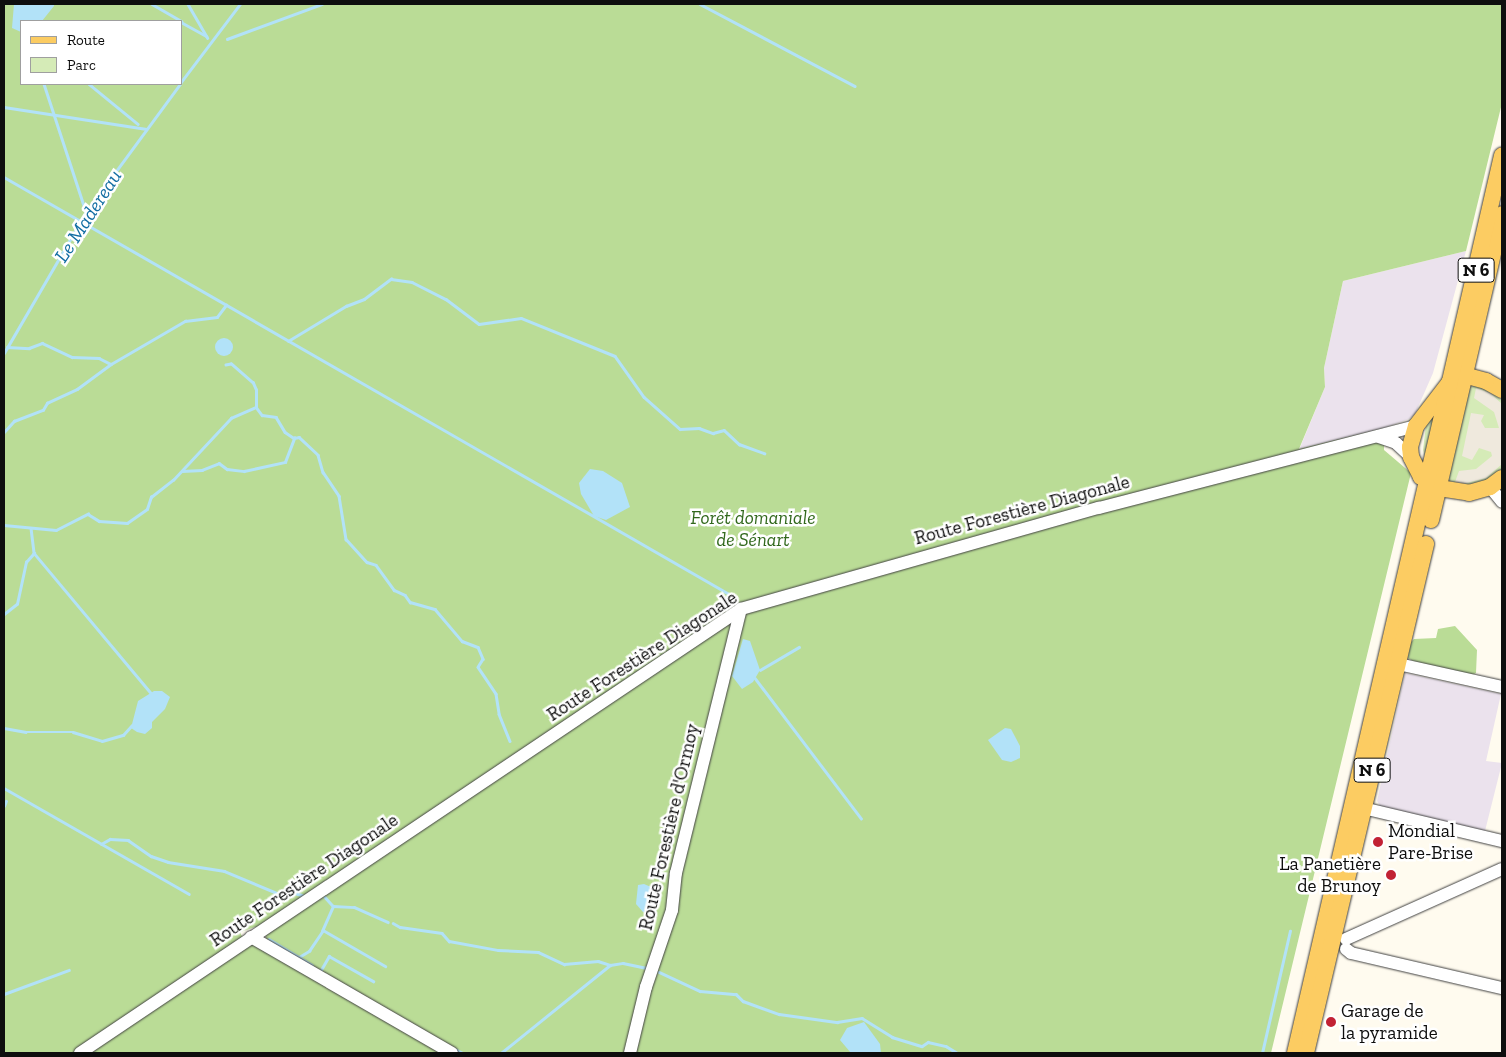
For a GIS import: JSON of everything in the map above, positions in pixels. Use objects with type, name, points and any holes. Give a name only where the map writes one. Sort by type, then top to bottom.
[{"type":"main road","name":"N 6","points":[[1306,1053],[1339,942],[1363,808],[1398,664],[1434,485],[1449,383],[1502,156]]},
{"type":"main road","name":"N 6","points":[[1295,1053],[1434,485],[1464,375],[1502,214]]},
{"type":"main road","points":[[1433,401],[1456,325],[1466,315]]},
{"type":"main road","points":[[1496,483],[1469,493],[1434,485],[1421,477],[1411,457],[1410,438],[1433,401],[1449,383],[1464,375],[1486,381],[1502,390]]},
{"type":"street","name":"Route Forestière Diagonale","points":[[80,1053],[741,610],[1099,508],[1416,426]]},
{"type":"street","points":[[1379,437],[1396,443],[1411,457]]},
{"type":"street","points":[[1496,483],[1502,502]]},
{"type":"street","name":"Route Forestière d'Ormoy","points":[[630,1053],[646,987],[672,910],[676,873],[741,610]]},
{"type":"street","points":[[1398,664],[1502,687]]},
{"type":"street","points":[[1363,808],[1502,841]]},
{"type":"street","points":[[1502,869],[1339,942],[1351,954],[1502,988]]},
{"type":"street","points":[[251,937],[452,1053]]},
{"type":"shaded area","points":[[1466,251],[1433,373],[1415,414],[1409,419],[1384,428],[1299,450],[1325,387],[1324,368],[1343,281]]},
{"type":"shaded area","points":[[1476,388],[1490,393],[1502,404],[1502,464],[1486,478],[1463,484],[1455,482],[1459,471],[1476,469],[1492,456],[1491,452],[1479,448],[1472,460],[1462,456],[1471,413],[1484,415],[1481,421],[1485,428],[1499,428],[1494,412],[1474,398]]},
{"type":"shaded area","points":[[1405,673],[1501,694],[1486,761],[1502,763],[1485,831],[1381,807],[1377,801]]},
{"type":"green space","name":"Forêt domaniale de Sénart","points":[[4,4],[1502,4],[1502,103],[1466,251],[1343,281],[1324,368],[1325,387],[1299,449],[1384,428],[1384,450],[1411,473],[1271,1053],[4,1053]],"holes":[[[255,927],[265,928],[267,946],[252,943],[241,935],[241,932]]]},
{"type":"green space","points":[[1477,385],[1502,400],[1502,470],[1476,486],[1448,481],[1470,387]]},
{"type":"green space","points":[[1438,400],[1427,463],[1423,450],[1426,425]]},
{"type":"green space","points":[[1455,626],[1477,650],[1476,673],[1469,677],[1435,675],[1408,658],[1409,644],[1414,639],[1436,638],[1438,629]]},
{"type":"water","points":[[14,4],[54,4],[43,20],[20,20],[20,32],[12,28]]},
{"type":"water","points":[[220,338],[228,338],[233,343],[231,354],[220,356],[215,351],[215,343]]},
{"type":"water","points":[[590,469],[603,471],[622,483],[630,507],[606,520],[594,516],[581,494],[579,483]]},
{"type":"water","points":[[743,639],[750,641],[760,670],[753,682],[742,689],[732,676]]},
{"type":"water","points":[[154,691],[162,691],[170,697],[165,709],[152,722],[152,728],[145,734],[137,732],[131,728],[138,701]]},
{"type":"water","points":[[1005,728],[1011,729],[1020,746],[1020,758],[1011,762],[1002,760],[988,740]]},
{"type":"water","points":[[644,884],[658,890],[661,900],[654,915],[643,912],[636,904],[638,885]]},
{"type":"water","points":[[864,1022],[880,1044],[881,1053],[851,1053],[840,1040],[847,1028]]},
{"type":"waterway","points":[[152,4],[179,20]]},
{"type":"waterway","points":[[188,4],[208,38]]},
{"type":"waterway","name":"Le Madereau","points":[[182,81],[240,4]]},
{"type":"waterway","points":[[227,39],[322,4]]},
{"type":"waterway","points":[[700,4],[855,86]]},
{"type":"waterway","points":[[182,23],[206,36]]},
{"type":"waterway","points":[[44,85],[86,212]]},
{"type":"waterway","points":[[90,85],[138,124]]},
{"type":"waterway","name":"Le Madereau","points":[[4,353],[86,212],[179,85]]},
{"type":"waterway","points":[[4,107],[146,129]]},
{"type":"waterway","points":[[4,177],[731,595]]},
{"type":"waterway","points":[[288,341],[346,306],[364,299],[391,279],[412,282],[446,299],[479,324],[521,318],[615,356],[644,397],[680,429],[699,428],[713,433],[724,430],[739,444],[764,453]]},
{"type":"waterway","points":[[4,432],[14,421],[43,410],[47,403],[77,389],[111,364],[185,321],[217,317],[226,305]]},
{"type":"waterway","points":[[7,347],[29,348],[42,343],[72,357],[99,358],[111,364]]},
{"type":"waterway","points":[[4,525],[56,530],[88,514],[99,521],[127,523],[147,509],[151,497],[173,480],[231,418],[256,407],[256,390],[253,383],[231,364],[226,365]]},
{"type":"waterway","points":[[256,407],[262,415],[276,417],[285,432],[294,438],[299,437],[318,455],[323,472],[339,496],[346,539],[367,562],[376,565],[394,590],[405,595],[410,602],[435,609],[462,641],[478,647],[483,659],[478,667],[496,694],[499,714],[510,741]]},
{"type":"waterway","points":[[182,471],[202,470],[219,463],[227,469],[244,471],[285,462],[294,438]]},
{"type":"waterway","points":[[31,528],[34,553],[151,693]]},
{"type":"waterway","points":[[4,614],[17,604],[26,562],[34,553]]},
{"type":"waterway","points":[[760,670],[799,647]]},
{"type":"waterway","points":[[755,678],[861,818]]},
{"type":"waterway","points":[[4,728],[26,732],[73,732],[102,741],[123,735],[132,725]]},
{"type":"waterway","points":[[4,788],[189,894]]},
{"type":"waterway","points":[[4,806],[6,801]]},
{"type":"waterway","points":[[101,844],[110,839],[128,840],[151,856],[168,862],[224,871],[282,895],[290,892],[302,895]]},
{"type":"waterway","points":[[325,897],[333,906],[354,907],[388,922]]},
{"type":"waterway","points":[[322,931],[333,906]]},
{"type":"waterway","points":[[393,923],[400,927],[442,933],[449,941],[498,950],[538,952],[564,964],[598,961],[610,965],[623,963],[647,968]]},
{"type":"waterway","points":[[299,957],[309,951],[323,930],[385,966]]},
{"type":"waterway","points":[[1262,1053],[1290,931]]},
{"type":"waterway","points":[[269,939],[312,965]]},
{"type":"waterway","points":[[321,970],[329,956],[373,981]]},
{"type":"waterway","points":[[501,1053],[610,965]]},
{"type":"waterway","points":[[4,994],[69,970]]},
{"type":"waterway","points":[[659,972],[700,991],[736,994],[743,1001],[779,1014],[837,1022],[862,1018],[892,1037],[922,1046],[928,1042],[946,1046],[957,1053]]},
{"type":"waterway","points":[[455,1049],[463,1053]]},
{"type":"place","name":"Mondial Pare-Brise","points":[[1378,842]]},
{"type":"place","name":"La Panetière de Brunoy","points":[[1391,875]]},
{"type":"place","name":"Garage de la pyramide","points":[[1331,1022]]}]
